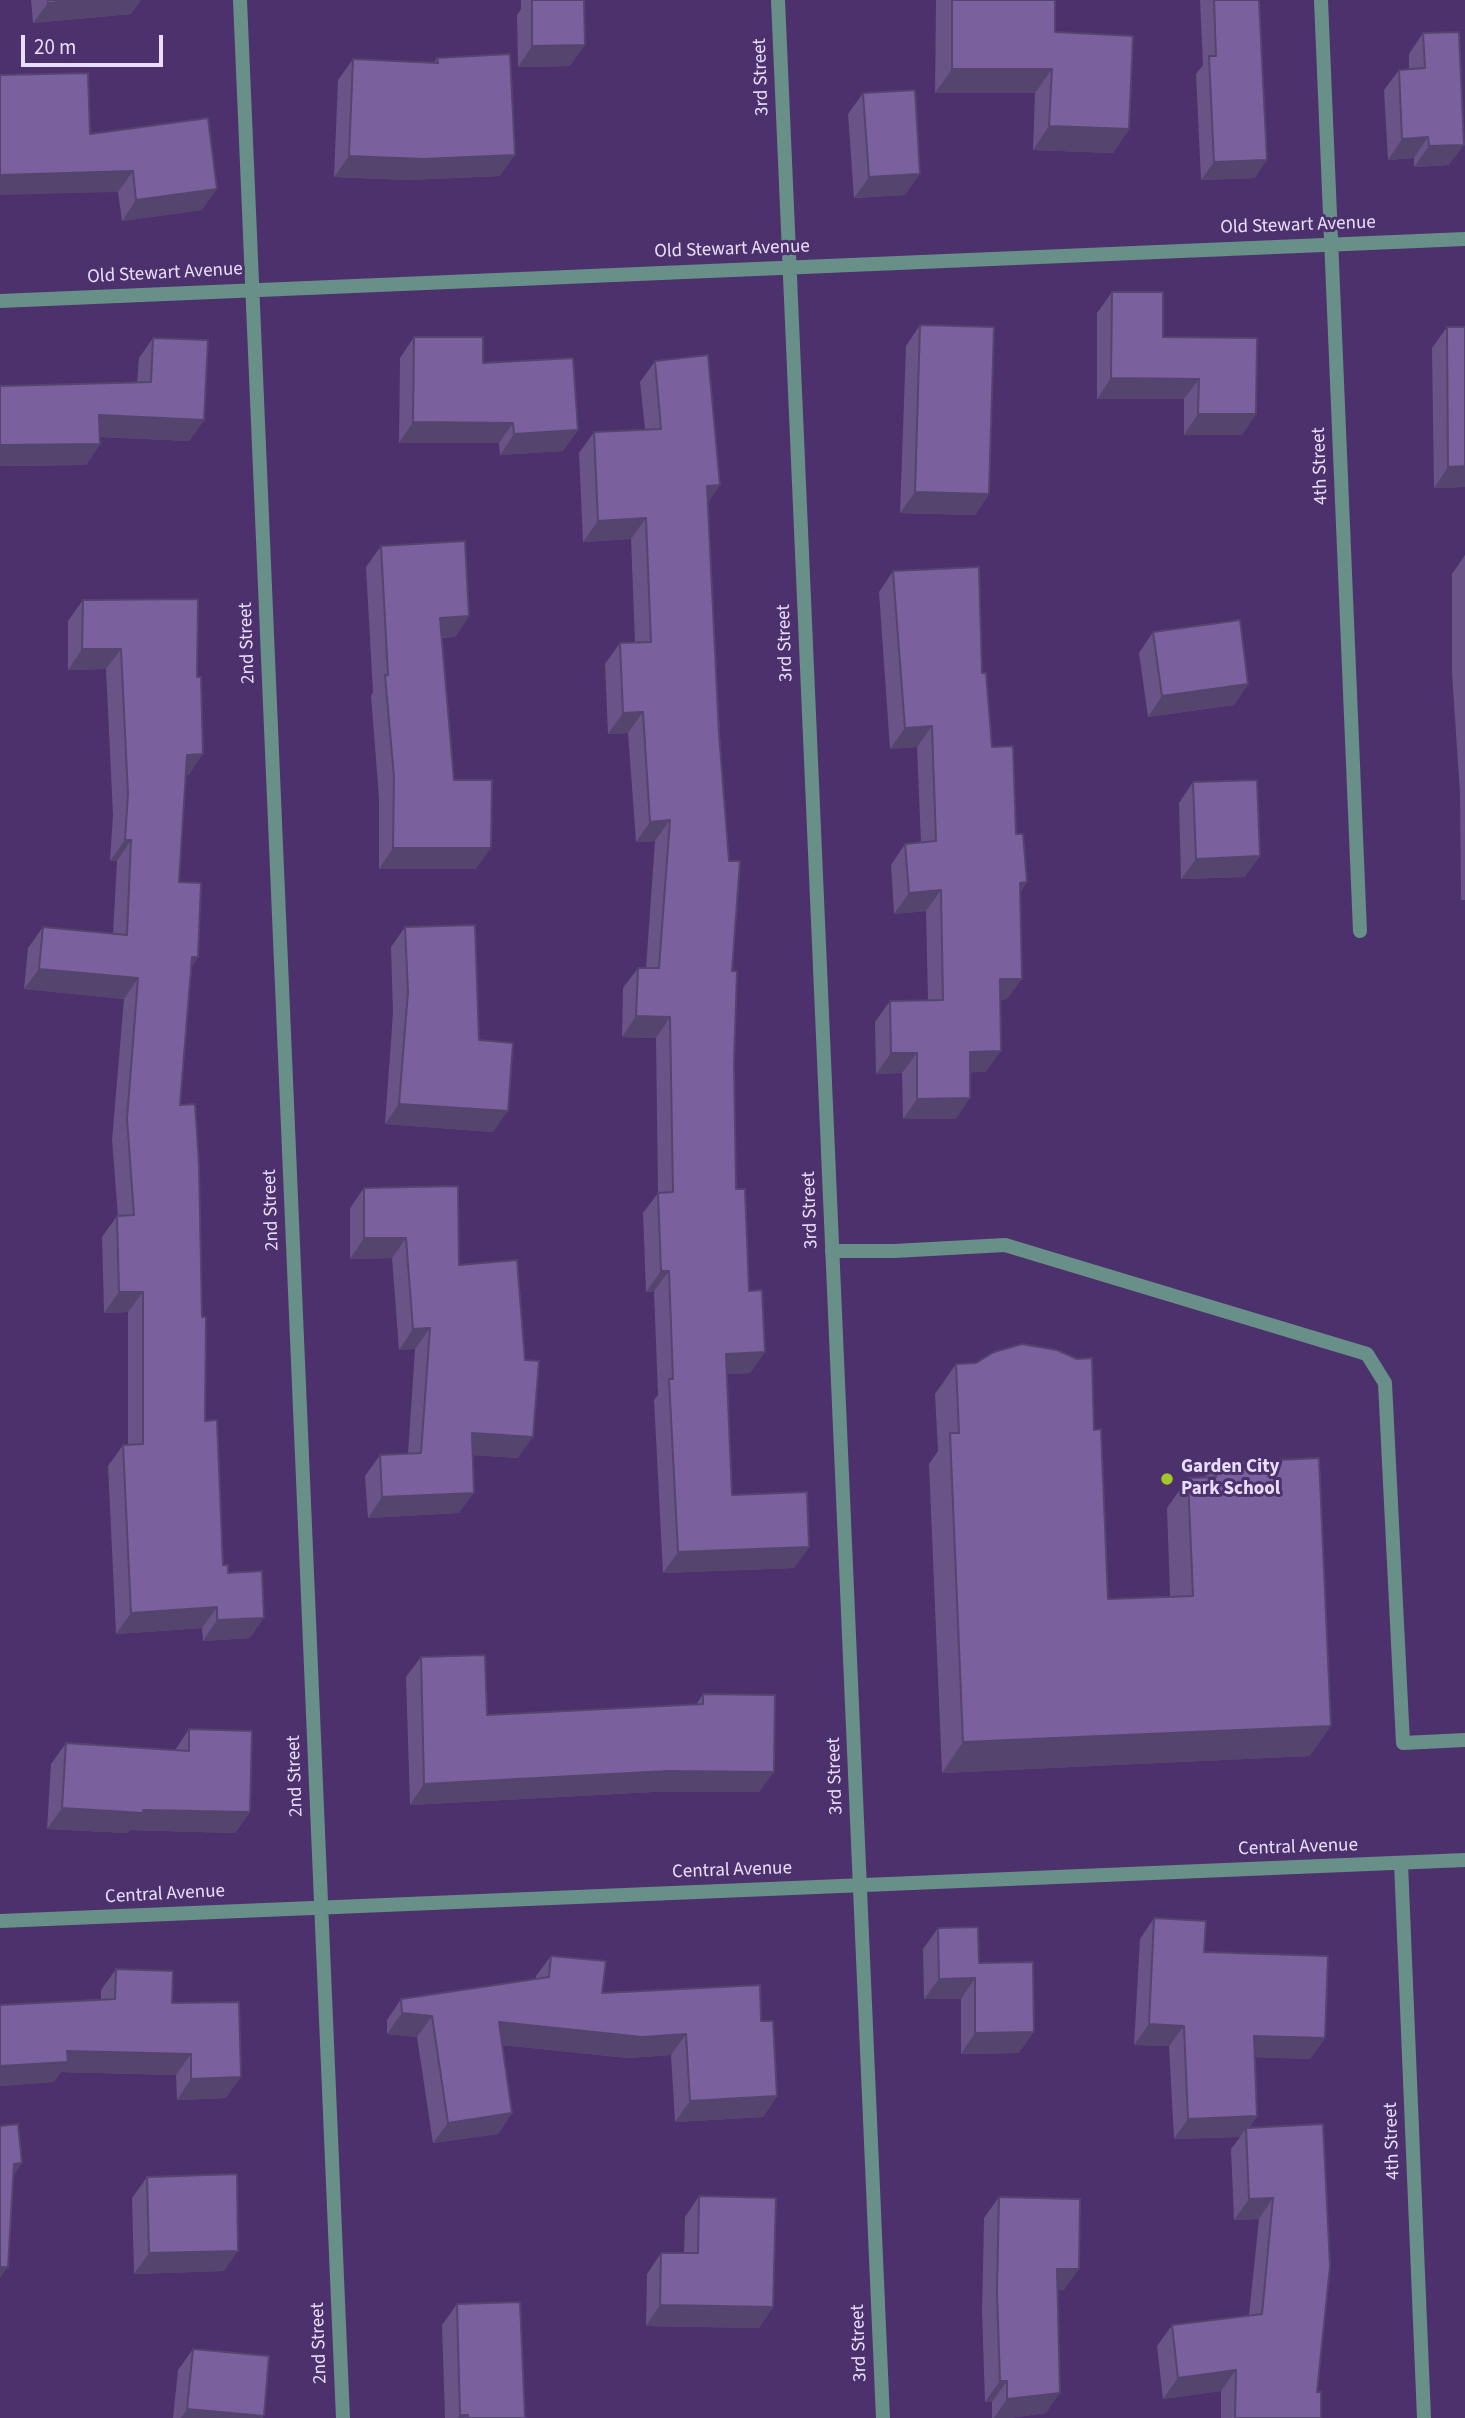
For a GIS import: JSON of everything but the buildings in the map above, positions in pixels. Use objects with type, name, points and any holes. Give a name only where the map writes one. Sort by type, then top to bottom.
[{"type":"street","name":"2nd Street","points":[[240,0],[343,2418]]},
{"type":"street","name":"3rd Street","points":[[778,0],[883,2418]]},
{"type":"street","name":"4th Street","points":[[1321,0],[1360,931]]},
{"type":"street","name":"Old Stewart Avenue","points":[[0,301],[1465,239]]},
{"type":"street","points":[[832,1251],[894,1251],[1005,1245],[1367,1354],[1385,1383],[1403,1744],[1465,1740]]},
{"type":"street","name":"Central Avenue","points":[[0,1921],[1465,1860]]},
{"type":"street","name":"4th Street","points":[[1401,1863],[1424,2418]]},
{"type":"place","name":"Garden City Park School","points":[[1167,1479]]}]
